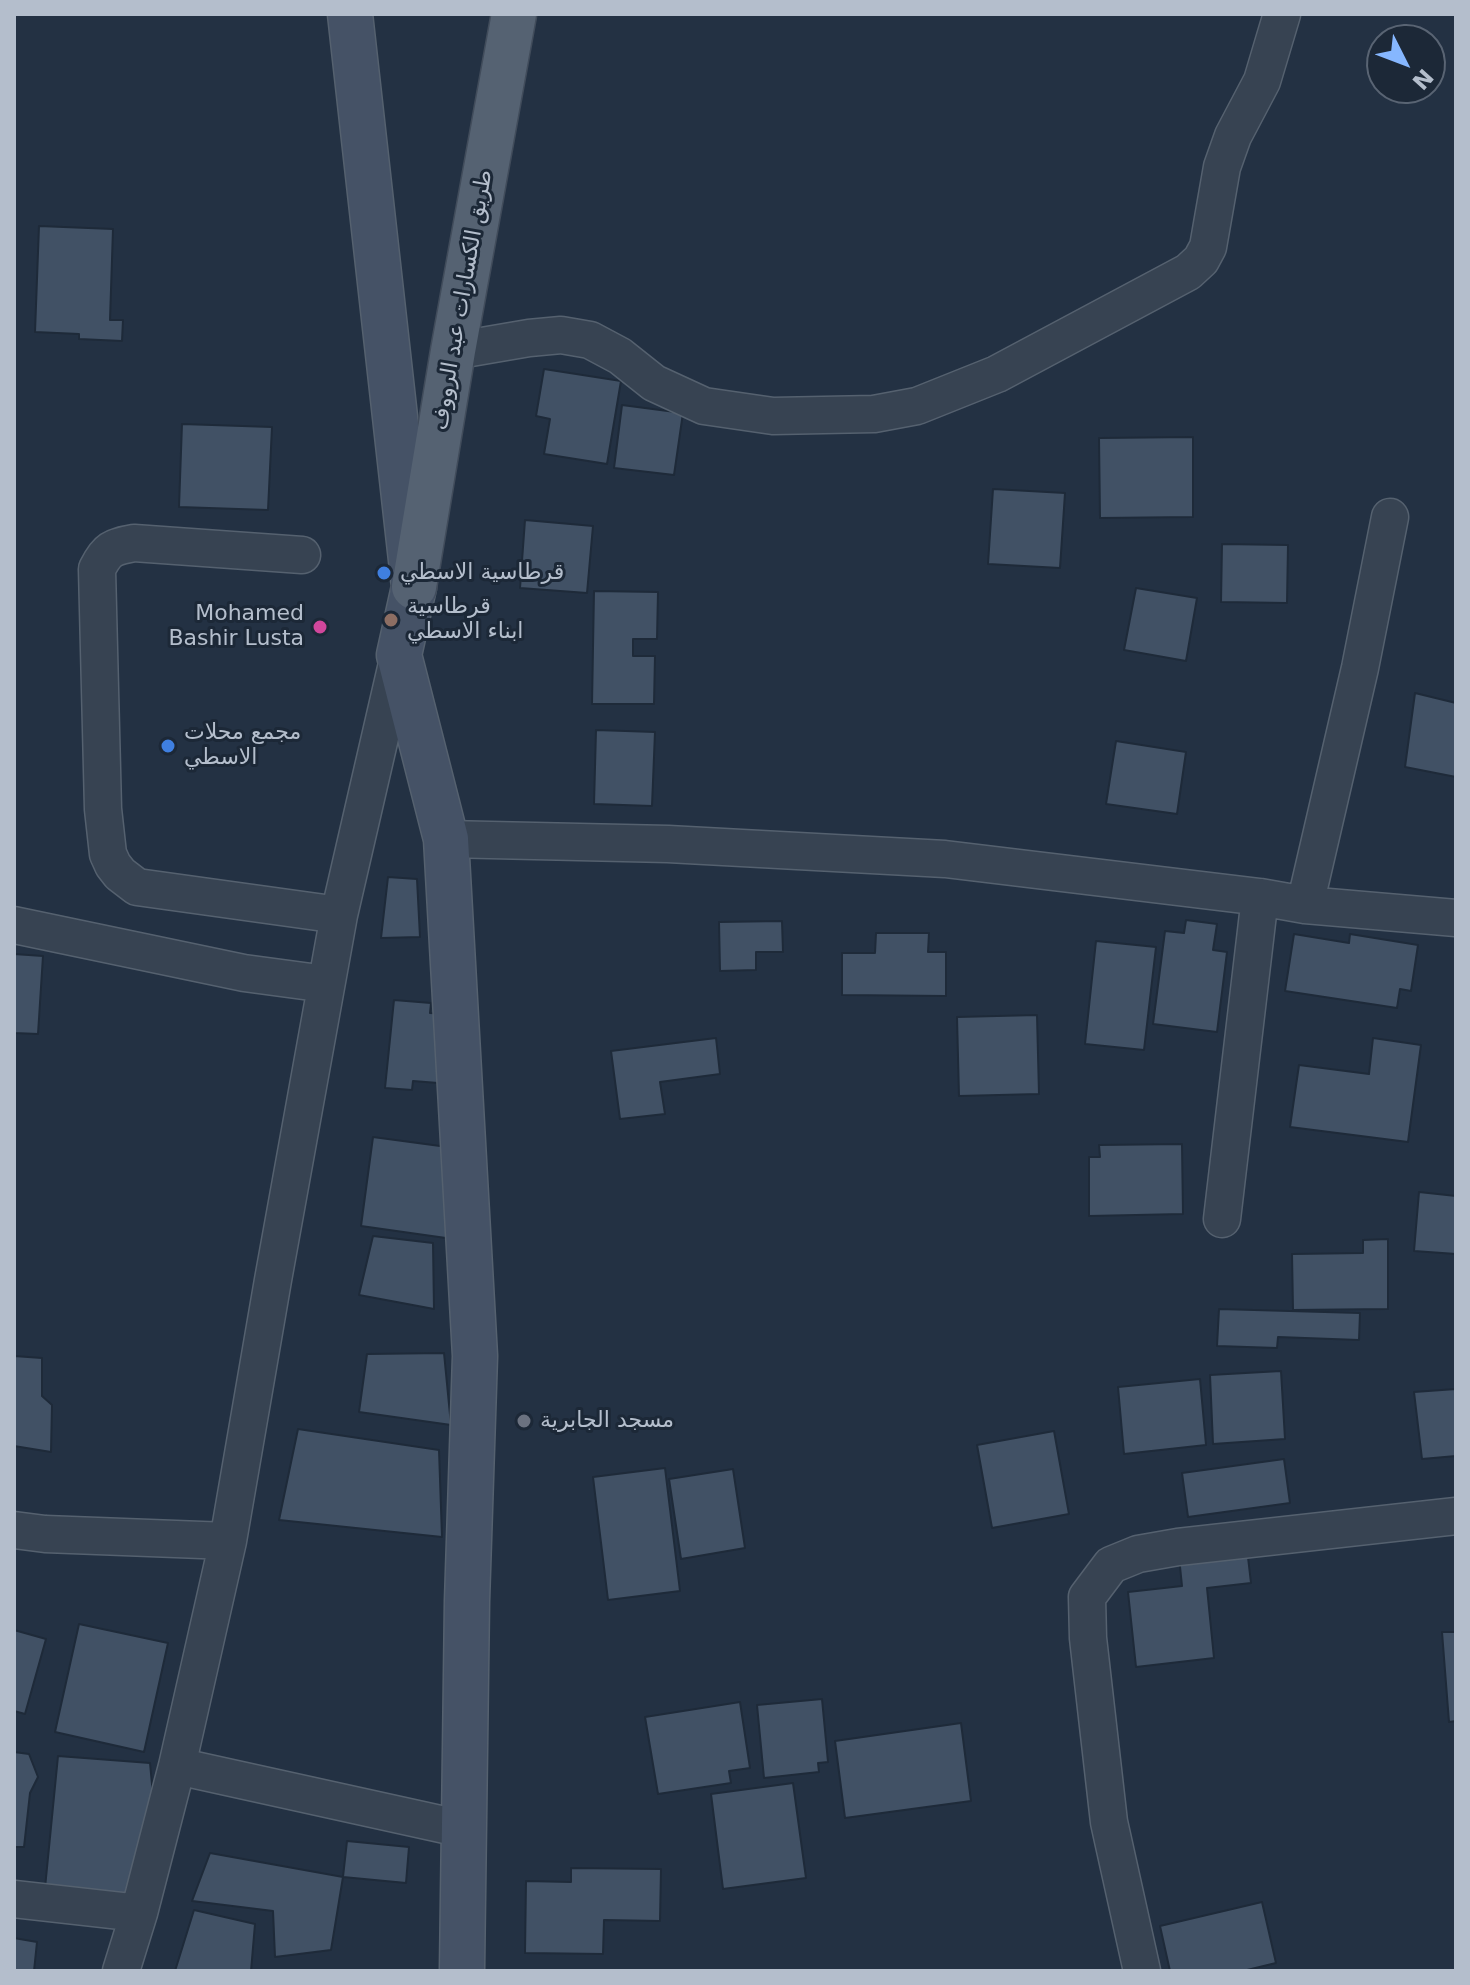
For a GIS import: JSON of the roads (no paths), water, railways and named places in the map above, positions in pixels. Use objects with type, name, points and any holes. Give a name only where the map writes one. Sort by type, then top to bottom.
[{"type":"main road","points":[[350,14],[414,587],[399,655],[446,839],[475,1356],[467,1616],[462,1971]]},
{"type":"main road","name":"طريق الكسارات عبد الرووف","points":[[414,587],[514,14]]},
{"type":"street","points":[[453,351],[561,335],[590,340],[620,356],[654,383],[704,406],[773,416],[874,414],[917,406],[997,374],[1188,272],[1201,260],[1208,247],[1222,167],[1233,136],[1262,81],[1282,14]]},
{"type":"street","points":[[1305,905],[1360,668],[1390,517]]},
{"type":"street","points":[[302,555],[134,543],[109,550],[97,569],[103,809],[108,854],[113,865],[137,887],[339,915]]},
{"type":"street","points":[[121,1971],[177,1766],[228,1541],[339,915],[399,655]]},
{"type":"street","points":[[446,839],[668,844],[945,859],[1305,905],[1456,918]]},
{"type":"street","points":[[1222,1219],[1260,897]]},
{"type":"street","points":[[14,925],[244,973],[326,984]]},
{"type":"street","points":[[1142,1971],[1109,1822],[1088,1638],[1087,1597],[1111,1565],[1138,1554],[1456,1516]]},
{"type":"street","points":[[14,1530],[45,1534],[228,1541]]},
{"type":"street","points":[[177,1766],[463,1829]]},
{"type":"street","points":[[14,1899],[139,1913]]},
{"type":"place","name":"قرطاسية الاسطي","points":[[384,573]]},
{"type":"place","name":"قرطاسية ابناء الاسطي","points":[[391,620]]},
{"type":"place","name":"Mohamed Bashir Lusta","points":[[320,627]]},
{"type":"place","name":"مجمع محلات الاسطي","points":[[168,746]]},
{"type":"place","name":"مسجد الجابرية","points":[[524,1421]]}]
